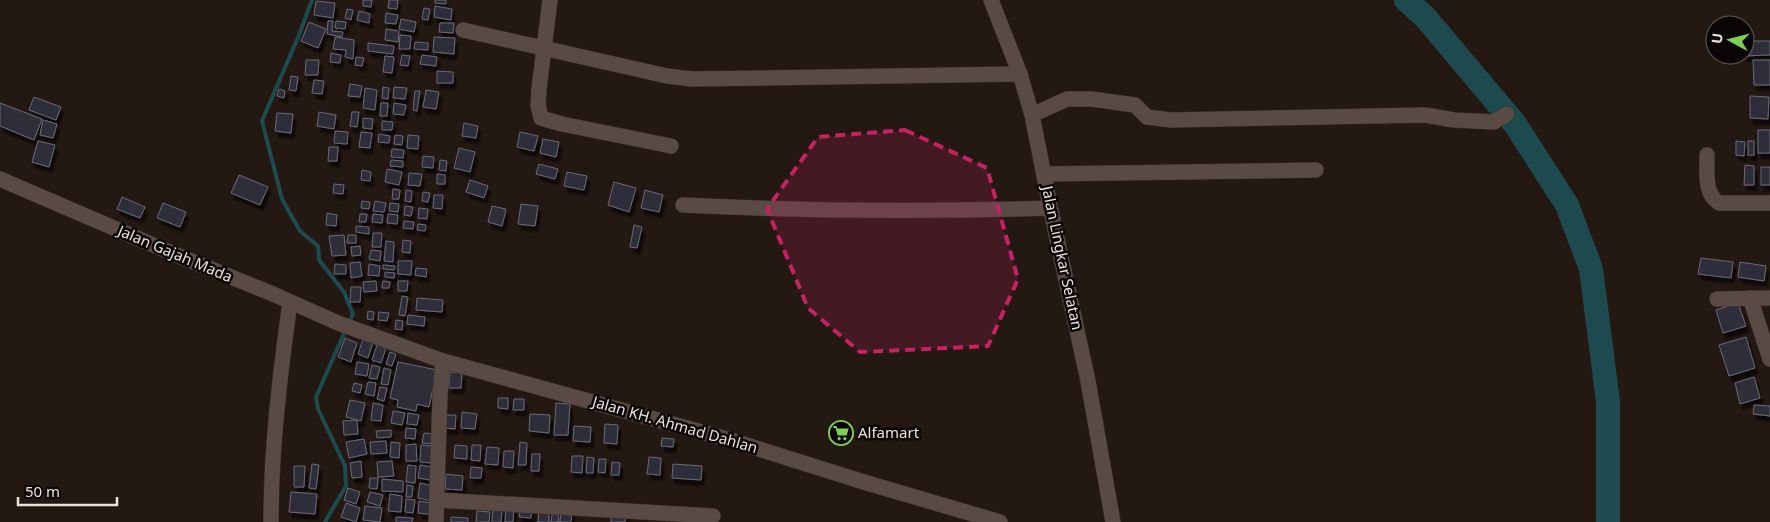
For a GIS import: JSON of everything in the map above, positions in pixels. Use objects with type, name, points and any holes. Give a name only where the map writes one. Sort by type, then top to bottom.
[{"type":"street","points":[[550,0],[538,105],[541,118],[671,146]]},
{"type":"street","name":"Jalan Lingkar Selatan","points":[[991,0],[1020,74],[1032,115],[1050,208],[1088,381],[1112,522]]},
{"type":"street","points":[[463,30],[692,80],[1020,74]]},
{"type":"street","points":[[1032,115],[1067,99],[1091,99],[1135,105],[1147,116],[1171,120],[1425,115],[1454,120],[1494,122],[1507,114]]},
{"type":"street","points":[[1707,156],[1708,186],[1714,200],[1719,203],[1770,203]]},
{"type":"street","points":[[1044,174],[1316,170]]},
{"type":"street","name":"Jalan Gajah Mada","points":[[0,179],[344,325]]},
{"type":"street","points":[[683,205],[752,208],[974,211],[1050,208]]},
{"type":"street","points":[[1750,298],[1770,357]]},
{"type":"street","points":[[1717,299],[1770,298]]},
{"type":"street","points":[[271,522],[271,473],[277,404],[290,302]]},
{"type":"street","name":"Jalan KH. Ahmad Dahlan","points":[[344,325],[443,361],[727,439],[1000,522]]},
{"type":"street","points":[[436,522],[440,395],[443,361]]},
{"type":"street","points":[[437,500],[713,516]]},
{"type":"highlighted area","points":[[905,130],[987,168],[1018,279],[988,346],[860,352],[808,308],[767,209],[818,137]]},
{"type":"building","points":[[363,0],[372,0],[371,7],[363,6]]},
{"type":"building","points":[[389,0],[398,0],[397,9],[388,8]]},
{"type":"building","points":[[435,0],[446,0],[446,4],[435,3]]},
{"type":"building","points":[[316,1],[335,3],[333,18],[314,15]]},
{"type":"building","points":[[435,6],[452,9],[451,20],[434,17]]},
{"type":"building","points":[[424,8],[430,9],[428,20],[422,19]]},
{"type":"building","points":[[347,9],[353,10],[351,20],[345,18]]},
{"type":"building","points":[[359,11],[370,14],[369,23],[357,20]]},
{"type":"building","points":[[386,13],[398,15],[396,24],[385,23]]},
{"type":"building","points":[[401,19],[416,22],[414,32],[399,29]]},
{"type":"building","points":[[328,21],[333,21],[332,31],[343,32],[342,37],[327,34]]},
{"type":"building","points":[[336,21],[346,22],[345,29],[335,28]]},
{"type":"building","points":[[309,22],[326,29],[318,48],[301,41]]},
{"type":"building","points":[[440,23],[454,23],[453,33],[439,32]]},
{"type":"building","points":[[386,29],[399,31],[398,42],[385,40]]},
{"type":"building","points":[[400,35],[411,36],[410,49],[399,49]]},
{"type":"building","points":[[335,37],[354,40],[353,59],[345,57],[346,50],[333,49]]},
{"type":"building","points":[[434,37],[455,38],[454,54],[433,52]]},
{"type":"building","points":[[1755,41],[1770,41],[1770,55],[1755,56]]},
{"type":"building","points":[[415,42],[428,43],[428,50],[414,49]]},
{"type":"building","points":[[368,43],[394,46],[393,54],[368,51]]},
{"type":"building","points":[[331,53],[341,55],[340,63],[330,62]]},
{"type":"building","points":[[402,55],[410,56],[408,66],[400,65]]},
{"type":"building","points":[[422,55],[437,57],[436,66],[420,64]]},
{"type":"building","points":[[385,56],[394,57],[392,73],[383,72]]},
{"type":"building","points":[[356,57],[364,58],[362,66],[355,65]]},
{"type":"building","points":[[306,60],[319,60],[318,75],[305,75]]},
{"type":"building","points":[[1755,60],[1770,60],[1770,85],[1754,85],[1753,65],[1755,65]]},
{"type":"building","points":[[437,71],[453,72],[453,83],[437,83]]},
{"type":"building","points":[[291,76],[298,77],[296,91],[289,90]]},
{"type":"building","points":[[314,80],[324,81],[322,94],[312,93]]},
{"type":"building","points":[[350,84],[362,86],[360,97],[348,96]]},
{"type":"building","points":[[383,87],[389,88],[388,99],[382,98]]},
{"type":"building","points":[[394,87],[407,88],[405,99],[393,98]]},
{"type":"building","points":[[365,88],[377,90],[375,110],[363,108]]},
{"type":"building","points":[[279,89],[285,91],[284,98],[277,96]]},
{"type":"building","points":[[426,90],[439,92],[436,109],[423,107]]},
{"type":"building","points":[[415,91],[420,91],[417,111],[413,110]]},
{"type":"building","points":[[1750,96],[1769,97],[1768,119],[1750,118]]},
{"type":"building","points":[[34,97],[61,107],[56,120],[29,110]]},
{"type":"building","points":[[0,103],[42,119],[34,140],[0,126]]},
{"type":"building","points":[[381,103],[388,103],[387,116],[380,116]]},
{"type":"building","points":[[394,103],[406,105],[404,115],[393,114]]},
{"type":"building","points":[[319,112],[336,115],[334,129],[317,126]]},
{"type":"building","points":[[352,112],[359,112],[357,127],[350,126]]},
{"type":"building","points":[[277,113],[293,114],[291,133],[275,131]]},
{"type":"building","points":[[363,118],[373,119],[372,129],[363,128]]},
{"type":"building","points":[[43,120],[57,124],[53,138],[40,135]]},
{"type":"building","points":[[382,121],[393,122],[392,130],[382,130]]},
{"type":"building","points":[[464,123],[478,126],[476,138],[462,136]]},
{"type":"building","points":[[1758,130],[1770,130],[1770,153],[1758,153]]},
{"type":"building","points":[[335,131],[348,132],[347,144],[334,143]]},
{"type":"building","points":[[361,132],[372,133],[370,148],[359,147]]},
{"type":"building","points":[[520,132],[538,136],[534,151],[517,147]]},
{"type":"building","points":[[379,134],[390,136],[389,143],[378,142]]},
{"type":"building","points":[[395,135],[403,136],[402,145],[394,144]]},
{"type":"building","points":[[408,135],[419,136],[418,149],[407,148]]},
{"type":"building","points":[[543,139],[559,142],[556,157],[540,153]]},
{"type":"building","points":[[38,141],[55,145],[49,167],[32,162]]},
{"type":"building","points":[[1736,141],[1745,142],[1744,156],[1736,155]]},
{"type":"building","points":[[1748,141],[1754,141],[1754,155],[1748,155]]},
{"type":"building","points":[[329,147],[338,147],[337,161],[328,161]]},
{"type":"building","points":[[459,148],[475,152],[470,172],[454,168]]},
{"type":"building","points":[[392,149],[404,150],[403,158],[391,157]]},
{"type":"building","points":[[423,156],[434,157],[433,168],[422,167]]},
{"type":"building","points":[[391,160],[403,161],[403,167],[390,166]]},
{"type":"building","points":[[440,160],[447,161],[446,171],[439,170]]},
{"type":"building","points":[[539,164],[558,169],[555,179],[536,174]]},
{"type":"building","points":[[1745,165],[1754,166],[1754,185],[1744,185]]},
{"type":"building","points":[[1761,167],[1770,167],[1770,185],[1761,185]]},
{"type":"building","points":[[387,169],[402,172],[399,185],[385,182]]},
{"type":"building","points":[[362,170],[371,172],[370,181],[361,180]]},
{"type":"building","points":[[567,172],[587,176],[584,190],[564,186]]},
{"type":"building","points":[[409,173],[422,174],[420,186],[408,185]]},
{"type":"building","points":[[437,174],[445,175],[445,184],[437,184]]},
{"type":"building","points":[[239,175],[268,187],[260,205],[231,193]]},
{"type":"building","points":[[470,180],[488,186],[484,198],[466,192]]},
{"type":"building","points":[[614,182],[636,188],[629,212],[608,205]]},
{"type":"building","points":[[334,184],[344,185],[343,194],[333,193]]},
{"type":"building","points":[[393,189],[400,190],[399,199],[392,199]]},
{"type":"building","points":[[406,190],[412,191],[411,202],[405,201]]},
{"type":"building","points":[[645,190],[663,195],[659,212],[641,208]]},
{"type":"building","points":[[423,192],[430,193],[428,202],[422,201]]},
{"type":"building","points":[[434,195],[443,195],[442,209],[433,208]]},
{"type":"building","points":[[122,197],[145,207],[140,218],[117,209]]},
{"type":"building","points":[[362,201],[370,202],[369,209],[361,208]]},
{"type":"building","points":[[375,201],[386,203],[384,212],[373,211]]},
{"type":"building","points":[[163,203],[186,212],[180,227],[157,218]]},
{"type":"building","points":[[390,203],[399,204],[398,212],[389,211]]},
{"type":"building","points":[[521,204],[538,206],[535,226],[518,224]]},
{"type":"building","points":[[405,206],[413,207],[411,216],[404,215]]},
{"type":"building","points":[[492,206],[506,209],[502,226],[488,222]]},
{"type":"building","points":[[419,208],[428,209],[427,219],[418,218]]},
{"type":"building","points":[[327,213],[337,215],[336,226],[326,225]]},
{"type":"building","points":[[360,214],[367,214],[366,222],[359,222]]},
{"type":"building","points":[[373,214],[383,215],[382,223],[372,222]]},
{"type":"building","points":[[388,214],[398,215],[397,224],[387,223]]},
{"type":"building","points":[[404,221],[414,222],[413,229],[403,228]]},
{"type":"building","points":[[418,224],[426,225],[425,231],[417,230]]},
{"type":"building","points":[[634,225],[642,227],[637,248],[630,247]]},
{"type":"building","points":[[356,226],[369,227],[369,234],[356,232]]},
{"type":"building","points":[[373,233],[382,233],[381,247],[372,247]]},
{"type":"building","points":[[344,235],[346,255],[332,256],[329,236]]},
{"type":"building","points":[[348,235],[356,235],[356,243],[347,243]]},
{"type":"building","points":[[403,240],[411,241],[410,253],[402,252]]},
{"type":"building","points":[[386,241],[394,242],[393,262],[384,261]]},
{"type":"building","points":[[360,246],[361,255],[352,256],[351,247]]},
{"type":"building","points":[[371,250],[381,251],[380,261],[369,259]]},
{"type":"building","points":[[1701,258],[1733,262],[1731,278],[1698,274]]},
{"type":"building","points":[[398,261],[412,261],[411,275],[398,274]]},
{"type":"building","points":[[360,262],[362,276],[351,278],[350,263]]},
{"type":"building","points":[[1740,262],[1766,266],[1764,281],[1738,277]]},
{"type":"building","points":[[335,264],[346,265],[346,274],[334,274]]},
{"type":"building","points":[[369,264],[380,266],[379,276],[368,275]]},
{"type":"building","points":[[383,265],[395,266],[394,270],[383,269]]},
{"type":"building","points":[[416,268],[427,269],[426,277],[415,275]]},
{"type":"building","points":[[385,272],[395,273],[394,278],[385,277]]},
{"type":"building","points":[[376,281],[377,291],[364,292],[363,282]]},
{"type":"building","points":[[383,281],[390,282],[389,288],[382,288]]},
{"type":"building","points":[[398,281],[408,281],[407,291],[398,291]]},
{"type":"building","points":[[351,287],[361,287],[360,302],[350,302]]},
{"type":"building","points":[[402,296],[408,297],[405,316],[399,315]]},
{"type":"building","points":[[417,298],[443,300],[442,312],[416,310]]},
{"type":"building","points":[[1738,303],[1746,326],[1723,333],[1716,310]]},
{"type":"building","points":[[368,311],[374,312],[373,320],[367,319]]},
{"type":"building","points":[[379,312],[389,313],[387,321],[378,320]]},
{"type":"building","points":[[408,315],[425,317],[424,326],[407,324]]},
{"type":"building","points":[[396,320],[403,321],[402,330],[395,329]]},
{"type":"building","points":[[1746,337],[1755,368],[1729,376],[1719,345]]},
{"type":"building","points":[[345,338],[357,343],[351,362],[338,357]]},
{"type":"building","points":[[363,339],[373,342],[368,358],[358,354]]},
{"type":"building","points":[[377,345],[386,348],[381,363],[372,360]]},
{"type":"building","points":[[390,352],[396,354],[392,366],[386,364]]},
{"type":"building","points":[[357,362],[369,364],[367,376],[355,374]]},
{"type":"building","points":[[398,362],[437,370],[429,407],[417,404],[416,411],[397,407],[398,400],[390,398]]},
{"type":"building","points":[[372,365],[380,367],[377,379],[369,378]]},
{"type":"building","points":[[384,368],[391,370],[388,385],[381,384]]},
{"type":"building","points":[[450,372],[462,373],[461,388],[449,388]]},
{"type":"building","points":[[1754,377],[1760,398],[1740,404],[1735,383]]},
{"type":"building","points":[[368,382],[376,383],[374,396],[365,394]]},
{"type":"building","points":[[354,383],[362,385],[360,393],[352,391]]},
{"type":"building","points":[[380,387],[387,388],[384,401],[377,399]]},
{"type":"building","points":[[498,398],[508,398],[508,409],[498,408]]},
{"type":"building","points":[[514,399],[524,399],[524,410],[513,410]]},
{"type":"building","points":[[350,400],[365,403],[361,421],[346,417]]},
{"type":"building","points":[[373,403],[383,405],[381,421],[371,420]]},
{"type":"building","points":[[556,403],[570,404],[568,435],[554,435]]},
{"type":"building","points":[[1754,405],[1770,406],[1770,416],[1753,414]]},
{"type":"building","points":[[393,411],[405,413],[402,425],[391,423]]},
{"type":"building","points":[[462,412],[477,414],[475,429],[461,428]]},
{"type":"building","points":[[408,413],[419,415],[417,425],[407,424]]},
{"type":"building","points":[[530,414],[550,415],[549,433],[529,431]]},
{"type":"building","points":[[445,415],[456,415],[455,429],[444,428]]},
{"type":"building","points":[[357,420],[358,434],[344,435],[343,421]]},
{"type":"building","points":[[605,424],[618,425],[617,444],[604,443]]},
{"type":"building","points":[[574,426],[591,427],[590,442],[573,441]]},
{"type":"building","points":[[406,428],[416,429],[415,439],[405,438]]},
{"type":"building","points":[[391,430],[391,437],[377,438],[376,431]]},
{"type":"building","points":[[424,433],[435,434],[434,444],[422,443]]},
{"type":"building","points":[[662,438],[674,439],[673,447],[661,446]]},
{"type":"building","points":[[364,439],[367,454],[349,458],[346,442]]},
{"type":"building","points":[[386,441],[387,453],[371,454],[370,442]]},
{"type":"building","points":[[391,442],[400,443],[399,458],[390,457]]},
{"type":"building","points":[[520,442],[527,443],[526,465],[518,465]]},
{"type":"building","points":[[416,444],[417,461],[406,461],[406,445]]},
{"type":"building","points":[[421,445],[433,446],[432,463],[420,462]]},
{"type":"building","points":[[455,445],[467,446],[467,459],[454,458]]},
{"type":"building","points":[[472,445],[481,445],[480,461],[471,460]]},
{"type":"building","points":[[487,447],[499,448],[498,465],[485,464]]},
{"type":"building","points":[[504,451],[514,451],[513,468],[503,467]]},
{"type":"building","points":[[532,454],[540,454],[539,471],[531,471]]},
{"type":"building","points":[[572,456],[583,456],[582,473],[571,472]]},
{"type":"building","points":[[587,457],[594,458],[593,473],[586,473]]},
{"type":"building","points":[[649,457],[661,458],[660,475],[647,474]]},
{"type":"building","points":[[599,459],[606,459],[605,473],[598,472]]},
{"type":"building","points":[[361,461],[362,477],[352,478],[350,463]]},
{"type":"building","points":[[392,461],[394,476],[378,477],[377,462]]},
{"type":"building","points":[[612,462],[620,463],[619,475],[611,475]]},
{"type":"building","points":[[312,464],[319,465],[316,489],[309,488]]},
{"type":"building","points":[[673,464],[702,466],[701,480],[672,478]]},
{"type":"building","points":[[408,465],[416,466],[415,483],[406,482]]},
{"type":"building","points":[[420,465],[432,467],[430,480],[418,478]]},
{"type":"building","points":[[294,466],[305,466],[304,487],[294,487]]},
{"type":"building","points":[[471,467],[482,468],[481,478],[470,478]]},
{"type":"building","points":[[446,474],[463,476],[462,490],[445,489]]},
{"type":"building","points":[[370,478],[378,478],[377,489],[369,488]]},
{"type":"building","points":[[382,479],[403,481],[403,492],[382,491]]},
{"type":"building","points":[[420,483],[434,486],[431,501],[418,498]]},
{"type":"building","points":[[407,485],[413,486],[412,497],[406,497]]},
{"type":"building","points":[[348,488],[360,492],[356,504],[344,500]]},
{"type":"building","points":[[291,492],[317,494],[315,514],[289,512]]},
{"type":"building","points":[[370,492],[383,495],[380,506],[367,502]]},
{"type":"building","points":[[390,494],[402,496],[401,512],[388,511]]},
{"type":"building","points":[[406,499],[415,500],[413,513],[405,512]]},
{"type":"building","points":[[419,501],[436,504],[434,515],[418,513]]},
{"type":"building","points":[[346,503],[360,508],[356,522],[341,517]]},
{"type":"building","points":[[365,506],[382,508],[380,522],[363,520]]},
{"type":"building","points":[[520,506],[532,507],[531,518],[519,517]]},
{"type":"building","points":[[506,507],[514,507],[513,522],[505,522]]},
{"type":"building","points":[[553,508],[559,509],[558,522],[551,522]]},
{"type":"building","points":[[493,509],[502,510],[501,522],[492,522]]},
{"type":"building","points":[[539,509],[549,510],[549,522],[538,522]]},
{"type":"building","points":[[561,509],[572,510],[571,522],[560,522]]},
{"type":"building","points":[[477,511],[490,512],[489,522],[476,522]]},
{"type":"building","points":[[611,513],[626,513],[625,522],[611,522]]},
{"type":"building","points":[[396,517],[413,518],[412,522],[396,522]]},
{"type":"building","points":[[451,517],[468,518],[468,522],[451,522]]},
{"type":"waterway","points":[[312,0],[262,121],[282,199],[300,231],[318,246],[319,260],[344,292],[353,314],[349,323]]},
{"type":"waterway","points":[[1406,0],[1425,17],[1515,124],[1567,205],[1591,269],[1608,401],[1608,522]]},
{"type":"waterway","points":[[325,522],[346,486],[345,466],[318,409],[316,397],[346,329]]},
{"type":"place","name":"Alfamart","points":[[841,433]]}]
